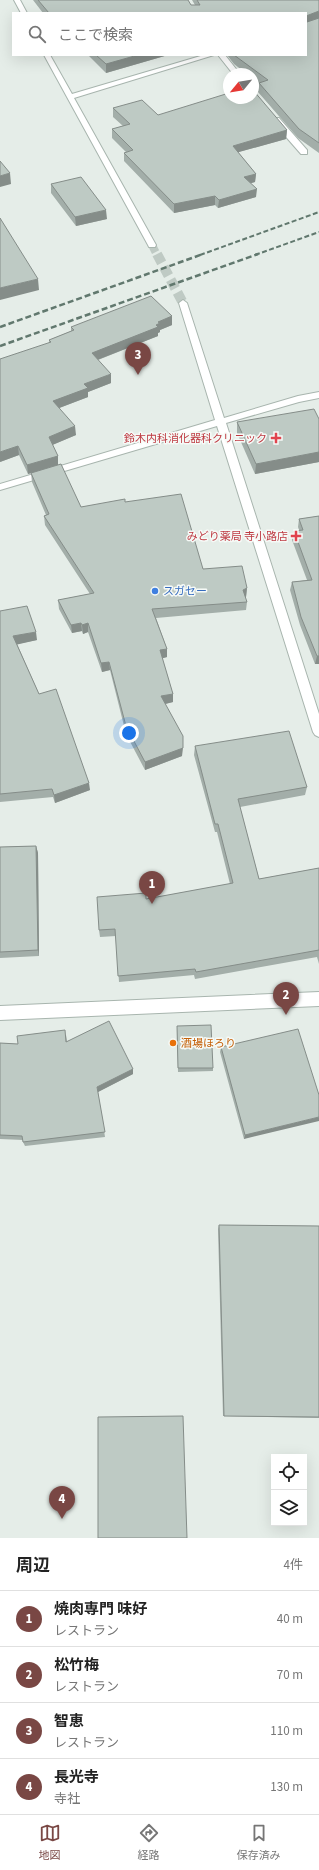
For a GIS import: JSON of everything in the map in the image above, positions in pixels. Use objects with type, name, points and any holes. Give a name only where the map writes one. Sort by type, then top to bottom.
[{"type":"street","points":[[17,0],[23,12]]},
{"type":"street","points":[[48,56],[152,245]]},
{"type":"street","points":[[69,97],[207,56]]},
{"type":"street","points":[[222,56],[232,68]]},
{"type":"street","points":[[273,117],[304,152]]},
{"type":"street","points":[[183,303],[222,422],[319,732]]},
{"type":"street","points":[[0,487],[298,399],[319,395]]},
{"type":"street","points":[[0,1013],[319,999]]},
{"type":"building","points":[[38,0],[188,0],[191,5],[200,5],[197,0],[319,0],[319,11],[307,16],[307,12],[48,12]]},
{"type":"building","points":[[319,18],[319,143],[299,129],[259,83],[268,80],[259,73],[259,68],[252,68],[235,56],[307,56],[307,22]]},
{"type":"building","points":[[97,56],[134,56],[106,64]]},
{"type":"building","points":[[223,95],[223,104],[259,104],[259,97],[287,130],[233,146],[256,174],[244,177],[257,189],[219,200],[215,196],[174,204],[124,153],[133,150],[112,129],[130,124],[113,108],[142,100],[158,115]]},
{"type":"building","points":[[0,161],[10,173],[0,176]]},
{"type":"building","points":[[81,177],[106,210],[75,217],[51,184]]},
{"type":"building","points":[[0,218],[38,279],[0,288]]},
{"type":"building","points":[[151,296],[172,316],[158,322],[160,323],[156,325],[158,327],[92,353],[111,374],[84,384],[88,388],[53,401],[75,426],[49,437],[58,456],[27,465],[18,446],[0,452],[0,359],[51,342],[49,340],[74,330],[71,327]]},
{"type":"building","points":[[314,409],[319,419],[319,452],[256,464],[237,422]]},
{"type":"building","points":[[61,464],[81,507],[125,499],[125,502],[181,494],[203,569],[242,566],[247,588],[243,590],[247,602],[152,609],[167,649],[160,650],[173,694],[161,696],[183,736],[183,748],[145,762],[126,726],[109,662],[101,663],[88,623],[82,625],[81,623],[71,625],[58,600],[94,593],[44,516],[49,514],[31,473]]},
{"type":"building","points":[[319,516],[319,656],[317,656],[301,617],[292,582],[312,580],[294,531],[303,530],[299,519]]},
{"type":"building","points":[[27,606],[36,632],[13,636],[39,694],[56,689],[89,783],[54,795],[52,789],[0,794],[0,611]]},
{"type":"building","points":[[289,731],[307,787],[238,799],[259,879],[319,868],[319,950],[196,972],[195,969],[118,976],[115,929],[99,930],[97,897],[146,893],[146,899],[233,883],[218,824],[215,824],[195,746]]},
{"type":"building","points":[[36,846],[38,950],[0,952],[0,847]]},
{"type":"building","points":[[109,1021],[133,1069],[97,1087],[105,1132],[23,1142],[22,1136],[0,1135],[0,1043],[18,1044],[17,1036],[65,1030],[66,1042]]},
{"type":"building","points":[[211,1025],[213,1068],[178,1068],[177,1026]]},
{"type":"building","points":[[298,1029],[319,1095],[319,1117],[245,1135],[221,1047]]},
{"type":"building","points":[[219,1225],[319,1226],[319,1417],[224,1416]]},
{"type":"building","points":[[183,1416],[187,1538],[98,1538],[98,1417]]},
{"type":"tunnel","points":[[152,245],[157,255]]},
{"type":"tunnel","points":[[157,254],[183,303]]},
{"type":"railway","points":[[200,255],[319,212]]},
{"type":"railway","points":[[255,255],[319,232]]},
{"type":"railway","points":[[0,327],[203,254]]},
{"type":"railway","points":[[0,346],[258,254]]},
{"type":"place","name":"智恵","points":[[138,375]]},
{"type":"place","name":"鈴木内科消化器科クリニック","points":[[276,438]]},
{"type":"place","name":"みどり薬局 寺小路店","points":[[296,536]]},
{"type":"place","name":"スガセー","points":[[155,591]]},
{"type":"place","name":"焼肉専門 味好","points":[[152,904]]},
{"type":"place","name":"松竹梅","points":[[286,1015]]},
{"type":"place","name":"酒場ほろり","points":[[173,1043]]},
{"type":"place","name":"長光寺","points":[[62,1519]]}]
